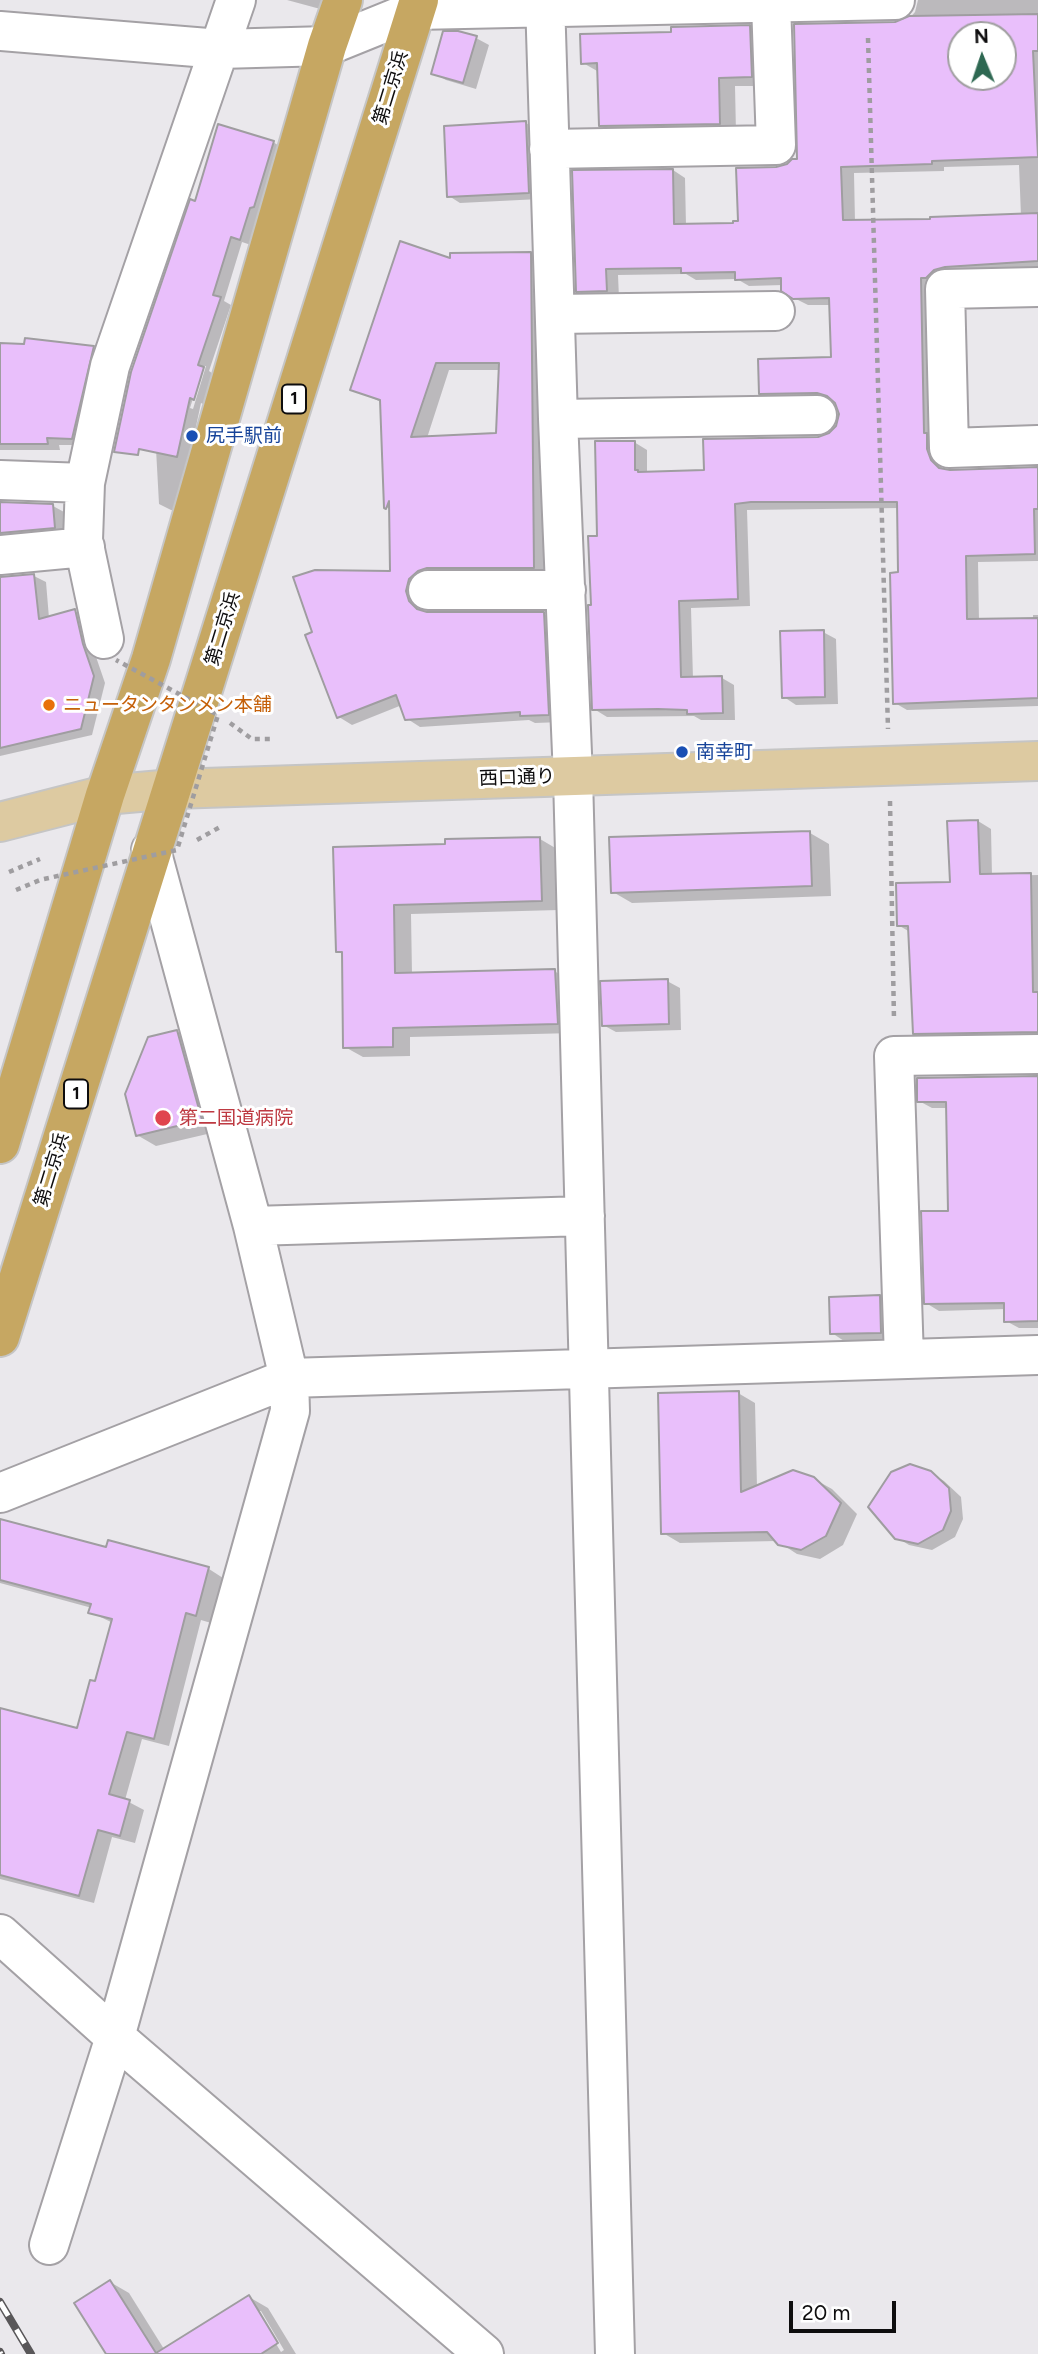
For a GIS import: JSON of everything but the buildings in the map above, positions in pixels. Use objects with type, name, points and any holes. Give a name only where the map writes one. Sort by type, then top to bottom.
[{"type":"highway","points":[[0,1144],[105,795],[151,659],[327,46],[343,0]]},
{"type":"highway","name":"第二京浜","points":[[0,1337],[164,850],[173,789],[417,5]]},
{"type":"main road","name":"西口通り","points":[[0,822],[105,795],[173,789],[1038,761]]},
{"type":"street","points":[[110,649],[85,547],[85,483],[110,366],[236,0]]},
{"type":"street","points":[[0,31],[220,50],[327,46],[417,5],[871,0]]},
{"type":"street","points":[[549,149],[776,145],[780,2]]},
{"type":"street","points":[[545,4],[573,776],[615,2354]]},
{"type":"street","points":[[1038,287],[945,289],[949,448],[1038,445]]},
{"type":"street","points":[[555,314],[775,311]]},
{"type":"street","points":[[558,419],[817,415]]},
{"type":"street","points":[[0,480],[85,483]]},
{"type":"street","points":[[0,555],[85,547]]},
{"type":"street","points":[[428,590],[566,590]]},
{"type":"street","points":[[49,2245],[115,2037],[290,1411],[289,1378],[164,850]]},
{"type":"street","points":[[904,1359],[894,1056],[1038,1054]]},
{"type":"street","points":[[253,1226],[585,1216]]},
{"type":"street","points":[[0,1493],[289,1378],[1038,1355]]},
{"type":"street","points":[[0,1934],[115,2037],[484,2354]]},
{"type":"path","points":[[871,0],[894,1056]]},
{"type":"path","points":[[110,649],[252,739],[273,739]]},
{"type":"path","points":[[164,850],[218,715]]},
{"type":"path","points":[[16,890],[44,879],[164,850],[220,827],[230,826]]},
{"type":"path","points":[[9,872],[40,859]]},
{"type":"railway","points":[[0,2302],[31,2354]]},
{"type":"place","name":"尻手駅前","points":[[192,436]]},
{"type":"place","name":"ニュータンタンメン本舗","points":[[49,705]]},
{"type":"place","name":"南幸町","points":[[682,752]]},
{"type":"place","name":"第二国道病院","points":[[163,1118]]}]
